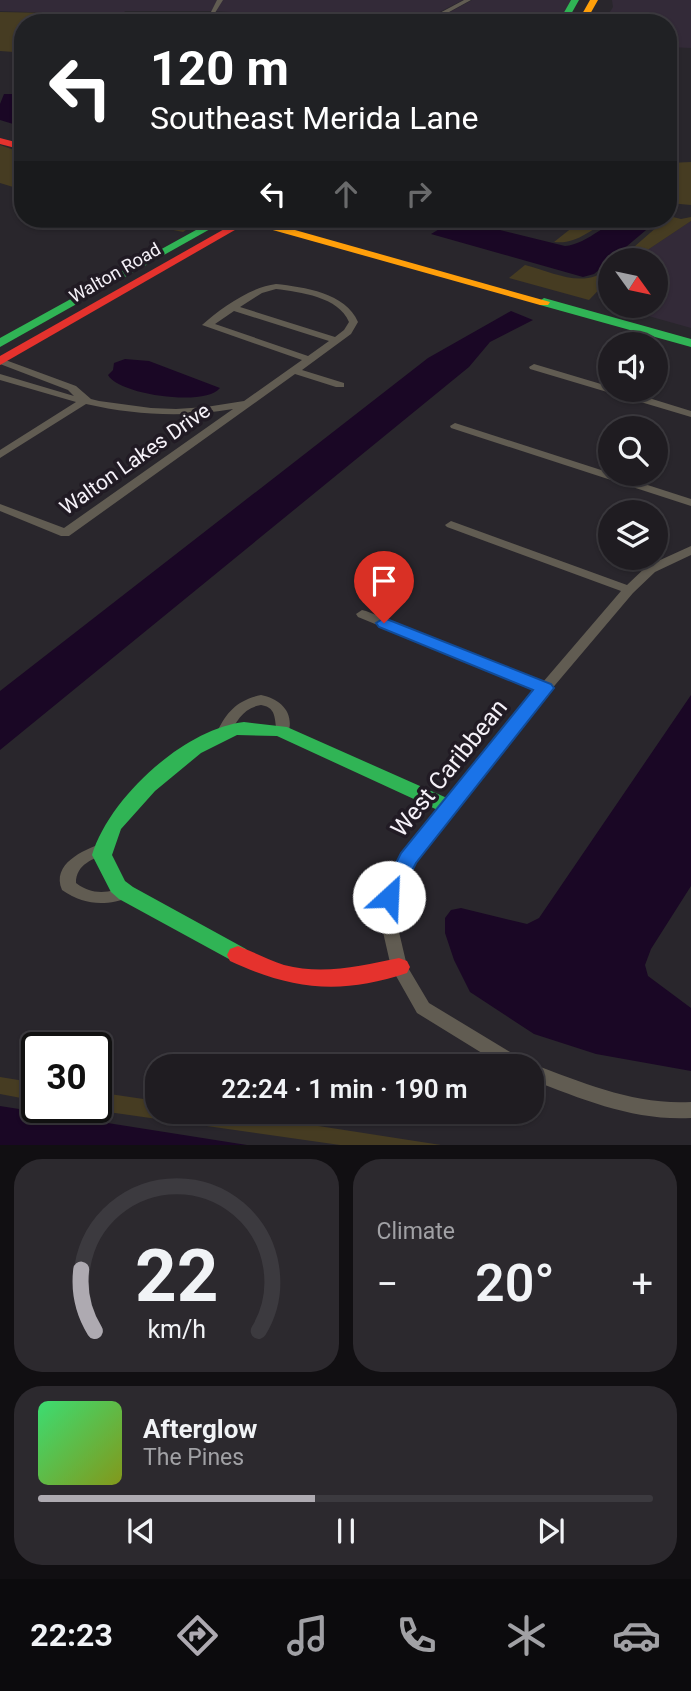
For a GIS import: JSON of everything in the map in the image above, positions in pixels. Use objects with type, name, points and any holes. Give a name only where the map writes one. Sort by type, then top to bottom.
[{"type":"street","points":[[441,14],[468,0]]},
{"type":"street","name":"Walton Road","points":[[0,343],[207,228]]},
{"type":"street","name":"Walton Road","points":[[0,361],[231,228]]},
{"type":"street","points":[[279,228],[691,343]]},
{"type":"street","points":[[318,228],[691,331]]},
{"type":"street","name":"Walton Lakes Drive","points":[[1,509],[65,533],[336,340],[354,326],[355,318],[352,312],[325,298],[295,288],[267,287],[206,325],[309,359]]},
{"type":"street","points":[[234,308],[336,340]]},
{"type":"street","name":"Walton Lakes Drive","points":[[0,361],[72,388],[86,400]]},
{"type":"street","points":[[534,367],[598,386]]},
{"type":"street","points":[[293,370],[340,385]]},
{"type":"street","name":"Walton Lakes Drive","points":[[0,377],[55,396],[122,407],[181,412],[247,403]]},
{"type":"street","points":[[0,455],[86,400]]},
{"type":"street","points":[[651,402],[691,414]]},
{"type":"street","points":[[455,426],[691,503]]},
{"type":"street","points":[[451,525],[629,590]]},
{"type":"street","name":"West Caribbean","points":[[499,1054],[423,1008],[399,967],[391,932],[389,897],[408,859],[545,688],[629,590],[651,569],[691,550]]},
{"type":"street","points":[[362,614],[545,688]]},
{"type":"street","points":[[224,732],[234,710],[243,704],[260,700],[278,708],[283,715],[283,731]]},
{"type":"street","points":[[399,967],[335,980],[313,980],[260,966],[206,939],[126,893],[109,871],[102,855],[103,849],[116,821],[140,797],[205,739],[224,732],[258,728],[283,731],[449,807]]},
{"type":"street","points":[[103,849],[83,856],[72,866],[67,876],[68,886],[80,895],[94,900],[110,899],[126,893]]},
{"type":"street","points":[[544,1077],[612,1103],[675,1112],[691,1110]]},
{"type":"shaded area","points":[[0,0],[463,0],[436,14],[125,11],[123,14],[53,14],[0,11]]},
{"type":"shaded area","points":[[472,0],[570,0],[563,14],[446,14]]},
{"type":"shaded area","points":[[612,0],[691,0],[691,48],[677,47],[677,14],[609,14],[613,7]]},
{"type":"shaded area","points":[[0,12],[50,13],[14,14],[14,52],[0,51]]},
{"type":"shaded area","points":[[4,94],[14,94],[14,124],[0,120],[0,104]]},
{"type":"shaded area","points":[[0,145],[14,150],[14,187],[0,183]]},
{"type":"shaded area","points":[[691,162],[691,205],[677,204],[677,163]]},
{"type":"shaded area","points":[[691,217],[691,221],[650,248],[633,248],[656,228],[677,228],[677,218]]},
{"type":"shaded area","points":[[691,221],[691,328],[656,318],[668,318],[668,248],[650,248]]},
{"type":"shaded area","points":[[164,228],[189,228],[183,232]]},
{"type":"shaded area","points":[[441,228],[492,228],[565,246],[576,244],[605,228],[648,228],[625,248],[598,248],[598,271],[583,277],[431,234]]},
{"type":"shaded area","points":[[572,228],[595,228],[577,239],[554,242]]},
{"type":"shaded area","points":[[525,265],[570,278],[598,275],[598,291],[589,300],[509,278]]},
{"type":"shaded area","points":[[511,311],[533,320],[490,342],[469,367],[0,750],[0,691],[428,358]]},
{"type":"shaded area","points":[[125,359],[149,361],[220,388],[212,394],[181,398],[128,388],[108,375],[113,370],[114,363]]},
{"type":"shaded area","points":[[691,695],[691,886],[651,949],[645,965],[648,976],[691,1008],[691,1071],[596,1054],[534,1034],[470,992],[454,960],[445,933],[445,918],[451,910],[461,908],[527,924],[539,918]]},
{"type":"shaded area","points":[[0,1077],[21,1080],[21,1098],[0,1094]]},
{"type":"shaded area","points":[[112,1094],[145,1099],[145,1117],[112,1113]]},
{"type":"shaded area","points":[[0,1106],[21,1109],[21,1123],[108,1123],[247,1145],[0,1145]]},
{"type":"shaded area","points":[[192,1124],[305,1124],[441,1145],[340,1145]]},
{"type":"traffic: fast","points":[[567,14],[575,0]]},
{"type":"traffic: fast","points":[[0,343],[207,228]]},
{"type":"traffic: fast","points":[[544,302],[691,343]]},
{"type":"traffic: fast","points":[[238,955],[126,893],[118,886],[102,855],[114,824],[134,800],[163,772],[195,748],[222,733],[237,729],[281,731],[449,807]]},
{"type":"traffic: slow","points":[[586,14],[594,0]]},
{"type":"traffic: slow","points":[[277,228],[544,302]]},
{"type":"traffic: jam","points":[[0,141],[14,145]]},
{"type":"traffic: jam","points":[[0,361],[233,228]]},
{"type":"traffic: jam","points":[[238,955],[281,973],[318,979],[354,976],[399,967]]},
{"type":"route","points":[[384,623],[545,688],[408,859],[389,897]]}]
